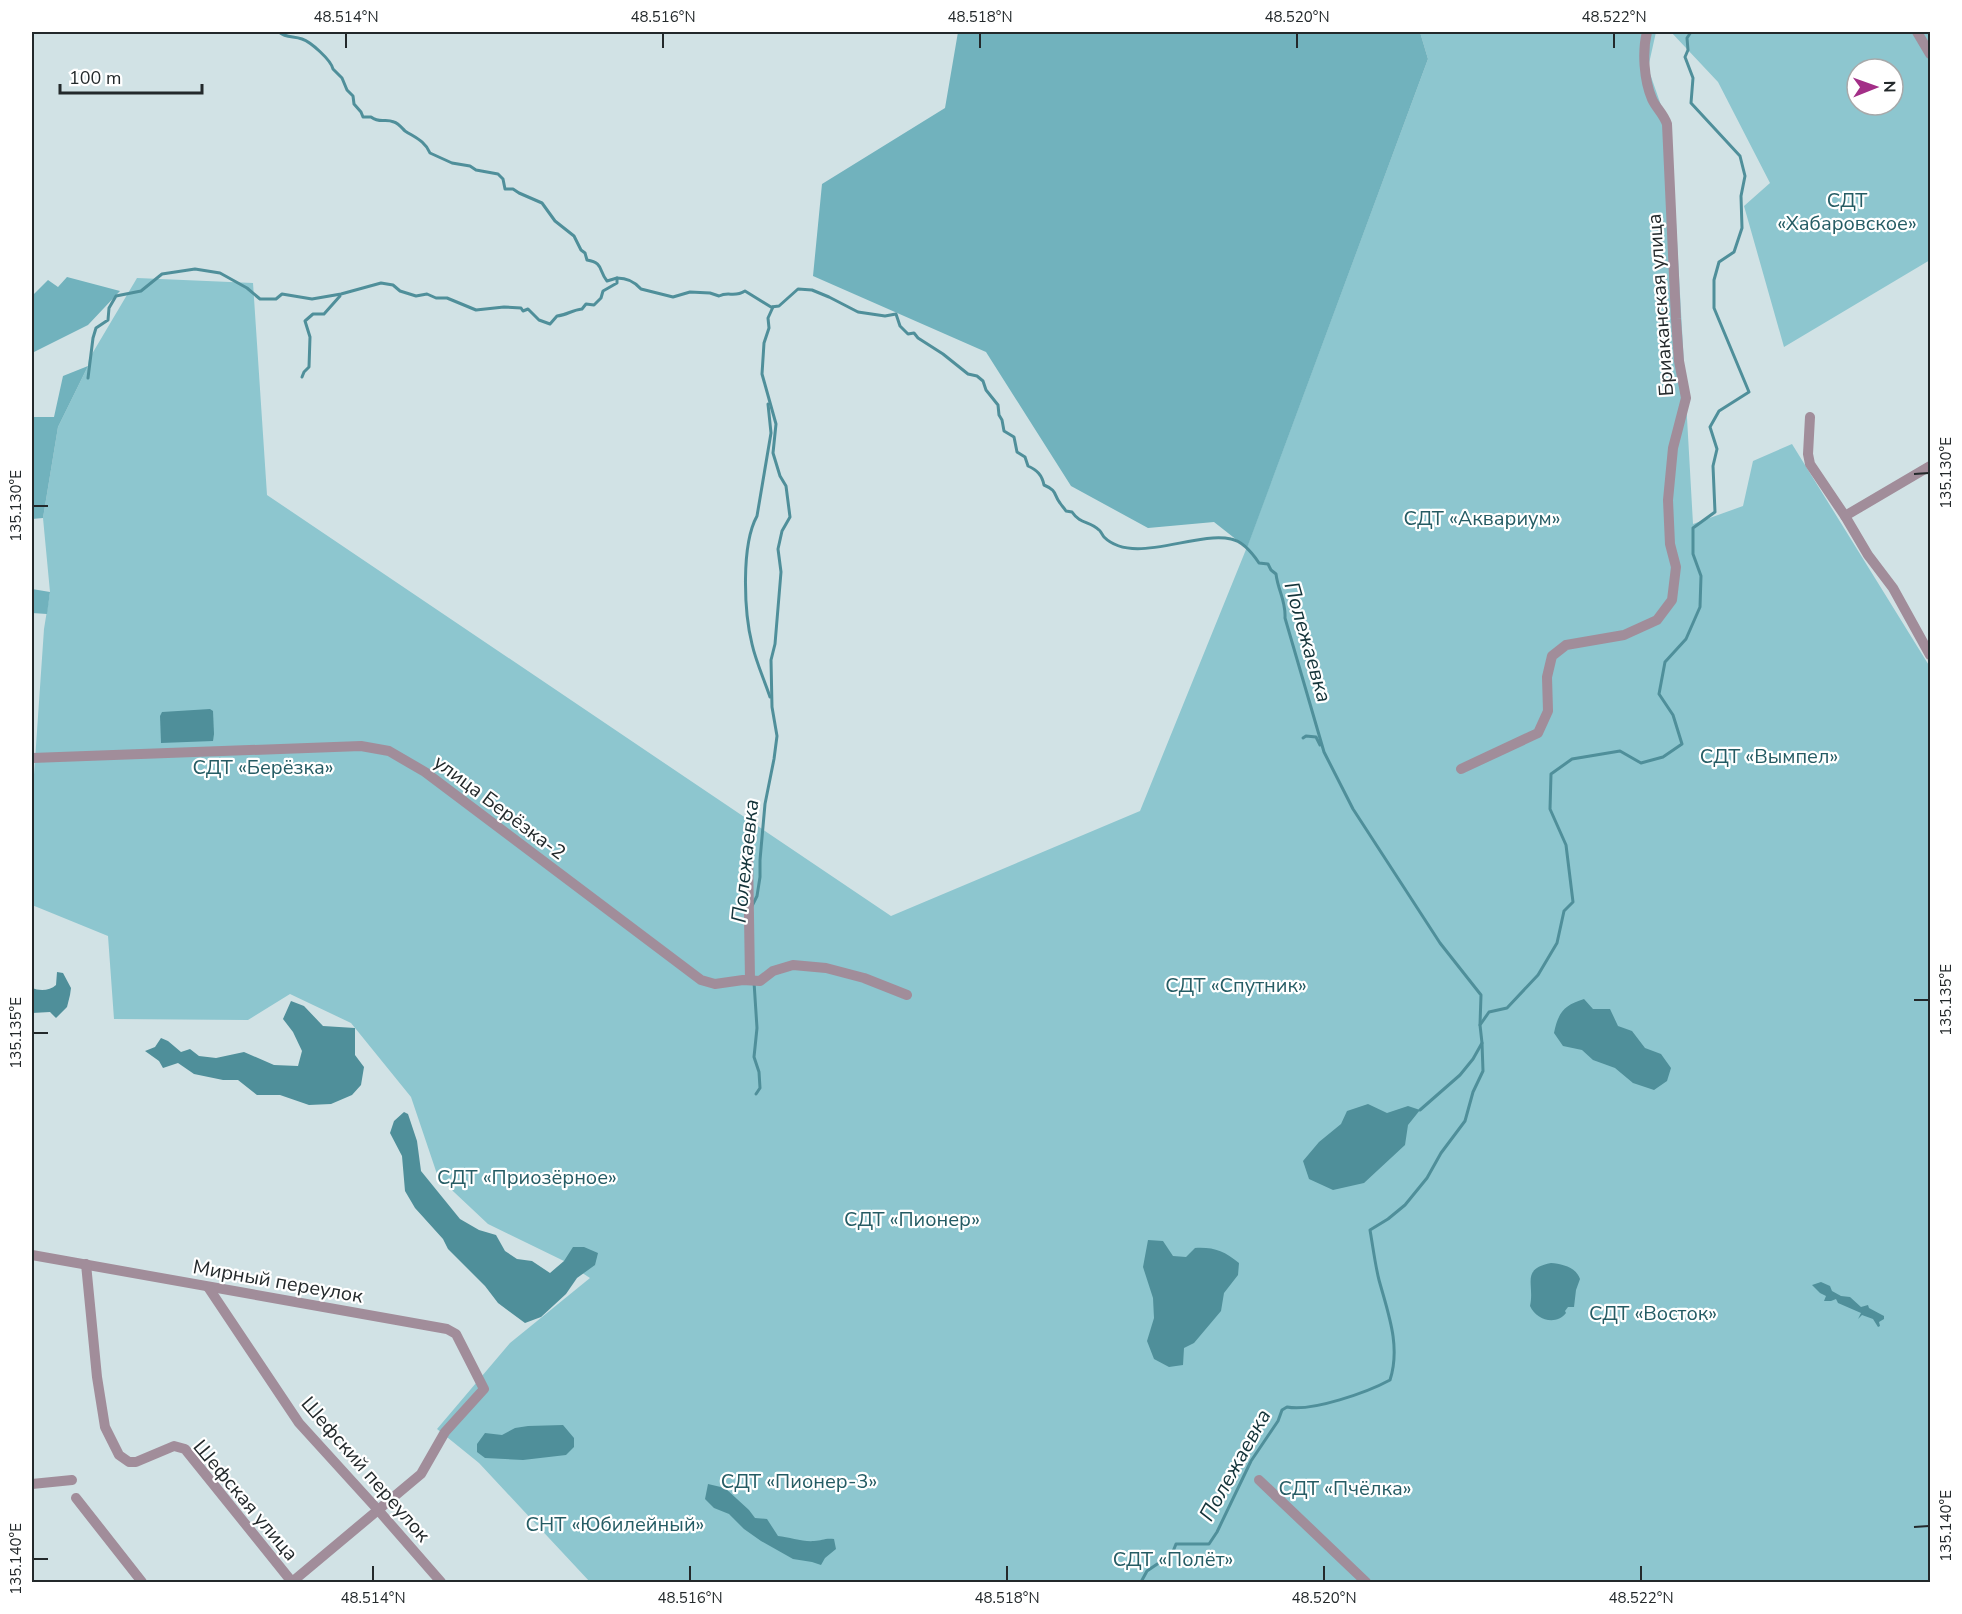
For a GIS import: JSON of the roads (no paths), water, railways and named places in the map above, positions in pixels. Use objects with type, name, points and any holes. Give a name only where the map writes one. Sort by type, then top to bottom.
[{"type":"street","name":"Бриаканская улица","points":[[1461,769],[1538,733],[1548,711],[1546,677],[1552,656],[1566,645],[1624,635],[1657,620],[1672,600],[1676,567],[1670,544],[1668,500],[1673,448],[1686,398],[1679,361],[1676,319],[1667,124],[1663,112],[1652,99],[1647,79],[1645,61],[1647,32]]},
{"type":"street","points":[[1917,32],[1930,54]]},
{"type":"street","points":[[1810,417],[1808,454],[1810,464],[1868,555],[1893,588],[1930,655]]},
{"type":"street","points":[[1845,516],[1930,466]]},
{"type":"street","name":"улица Берёзка-2","points":[[32,758],[361,747],[389,751],[425,772],[700,980],[715,984],[760,981],[773,971],[793,965],[826,968],[864,978],[907,995]]},
{"type":"street","points":[[748,854],[750,980]]},
{"type":"street","name":"Мирный переулок","points":[[32,1255],[447,1329],[456,1334],[484,1389],[445,1432],[421,1474],[379,1510]]},
{"type":"street","name":"Шефская улица","points":[[86,1264],[105,1427],[119,1455],[129,1462],[136,1462],[174,1446],[185,1449],[292,1582]]},
{"type":"street","name":"Шефский переулок","points":[[208,1287],[299,1423],[441,1582]]},
{"type":"street","points":[[32,1484],[72,1480]]},
{"type":"street","points":[[1259,1480],[1366,1582]]},
{"type":"street","points":[[76,1498],[142,1582]]},
{"type":"street","points":[[292,1582],[379,1510]]},
{"type":"waterway","name":"Полежаевка","points":[[279,32],[306,41],[325,56],[342,78],[363,117],[395,123],[423,143],[430,153],[452,163],[498,174],[503,179],[505,189],[513,189],[542,203],[555,221],[574,236],[587,260],[598,265],[607,281],[617,278]]},
{"type":"waterway","name":"Полежаевка","points":[[1420,1110],[1460,1075],[1473,1059],[1482,1043],[1480,1025],[1489,1012],[1507,1008],[1538,975],[1557,943],[1564,911],[1573,902],[1566,845],[1550,809],[1551,774],[1572,759],[1620,751],[1641,763],[1663,757],[1682,744],[1673,715],[1659,694],[1665,662],[1686,639],[1700,607],[1701,576],[1693,554],[1693,528],[1715,512],[1713,466],[1717,449],[1710,427],[1719,411],[1749,392],[1714,308],[1714,280],[1719,262],[1734,252],[1742,228],[1741,196],[1745,176],[1740,156],[1691,103],[1693,78],[1685,57],[1688,50],[1687,38],[1691,32]]},
{"type":"waterway","name":"Полежаевка","points":[[88,378],[96,328],[108,320],[109,308],[116,296],[141,291],[162,274],[195,269],[220,273],[247,288],[260,299],[276,299],[282,294],[312,299],[381,283],[393,285],[400,291],[416,296],[427,294],[436,298],[447,298],[476,310],[504,307],[521,308],[523,311],[528,309],[539,320],[550,324],[557,316],[582,309],[586,304],[594,305],[601,298],[603,291],[617,283],[617,278],[630,281],[641,289],[673,297],[690,292],[719,296],[745,291],[771,307],[779,306],[798,289],[812,290],[858,312],[885,316],[896,314],[900,326],[908,334],[914,333],[968,374],[977,376],[983,381],[986,390],[998,405],[1004,431],[1014,437],[1017,452],[1025,457],[1028,466],[1039,473],[1044,485],[1053,491],[1066,511],[1072,512],[1078,519],[1096,527],[1104,537],[1116,545],[1131,548],[1165,546],[1200,539],[1231,539],[1243,545],[1259,563],[1268,564],[1276,574],[1285,618],[1324,752],[1353,809],[1440,943],[1481,995],[1480,1025]]},
{"type":"waterway","name":"Полежаевка","points":[[302,377],[309,367],[310,337],[305,321],[313,314],[324,314],[340,296]]},
{"type":"waterway","name":"Полежаевка","points":[[752,906],[757,896],[760,877],[765,804],[777,736],[772,707],[771,660],[775,644],[781,572],[778,549],[782,531],[790,517],[786,486],[780,476],[773,453],[776,424],[762,374],[764,343],[769,328],[768,318],[773,307]]},
{"type":"waterway","name":"Полежаевка","points":[[768,404],[771,433],[757,516],[748,544],[746,597],[752,644],[770,697]]},
{"type":"waterway","name":"Полежаевка","points":[[1303,738],[1316,737],[1320,745]]},
{"type":"waterway","name":"Полежаевка","points":[[754,982],[757,1028],[754,1057],[759,1072],[760,1088],[756,1094]]},
{"type":"waterway","name":"Полежаевка","points":[[1141,1582],[1147,1571],[1172,1554],[1176,1544],[1209,1544],[1251,1461],[1278,1421],[1282,1410],[1287,1407],[1311,1407],[1340,1400],[1390,1380],[1394,1342],[1370,1230],[1405,1205],[1427,1178],[1441,1153],[1465,1121],[1473,1092],[1483,1071],[1482,1043]]},
{"type":"park label","name":"СДТ «Хабаровское»","points":[[1847,212]]},
{"type":"park label","name":"СДТ «Аквариум»","points":[[1482,518]]},
{"type":"park label","name":"СДТ «Вымпел»","points":[[1769,756]]},
{"type":"park label","name":"СДТ «Берёзка»","points":[[263,767]]},
{"type":"park label","name":"СДТ «Спутник»","points":[[1236,985]]},
{"type":"park label","name":"СДТ «Приозёрное»","points":[[527,1177]]},
{"type":"park label","name":"СДТ «Пионер»","points":[[912,1219]]},
{"type":"park label","name":"СДТ «Восток»","points":[[1653,1313]]},
{"type":"park label","name":"СДТ «Пионер-3»","points":[[799,1481]]},
{"type":"park label","name":"СДТ «Пчёлка»","points":[[1345,1488]]},
{"type":"park label","name":"СНТ «Юбилейный»","points":[[615,1524]]},
{"type":"park label","name":"СДТ «Полёт»","points":[[1173,1559]]}]
